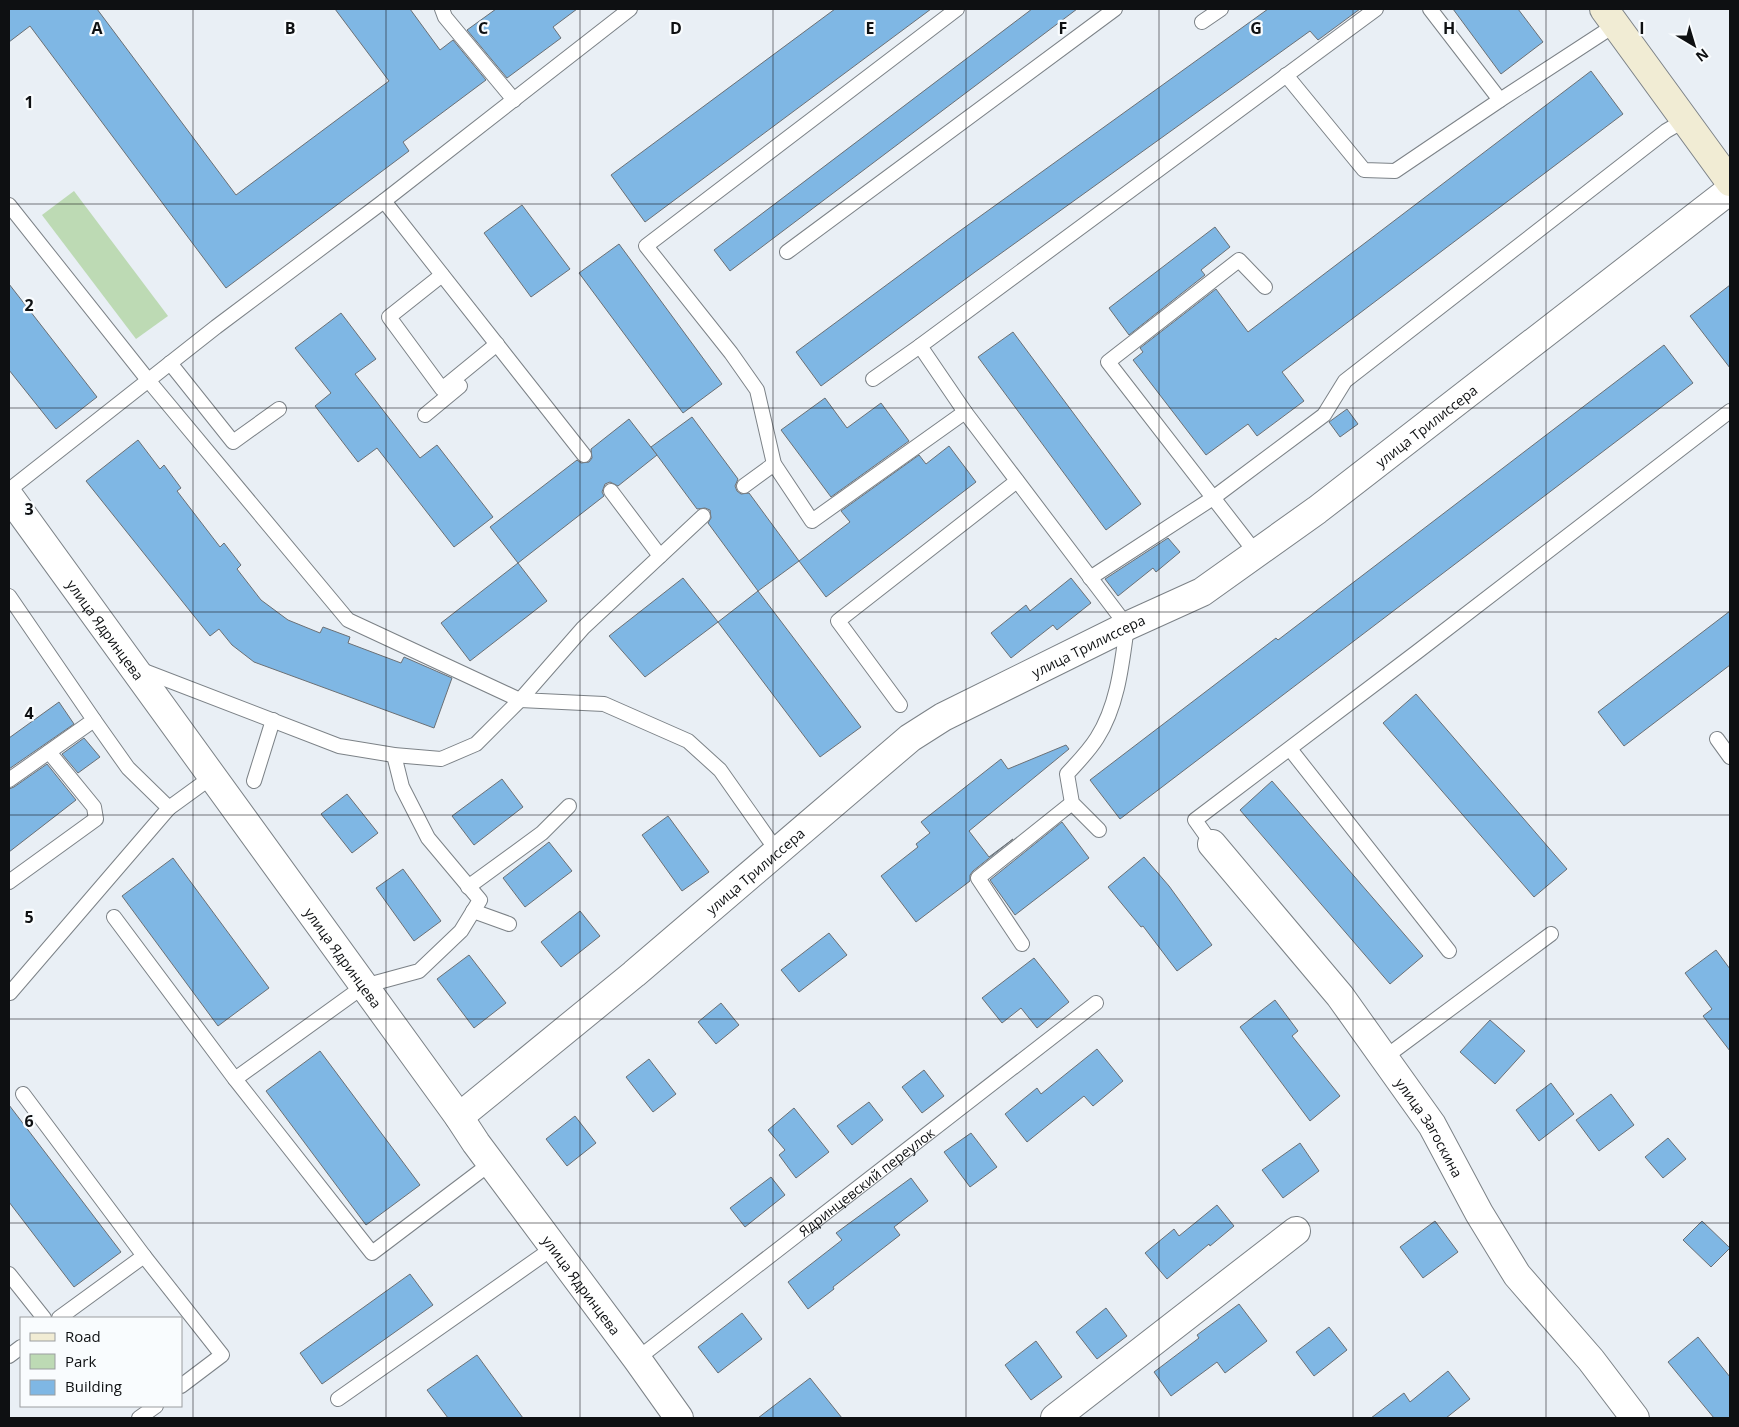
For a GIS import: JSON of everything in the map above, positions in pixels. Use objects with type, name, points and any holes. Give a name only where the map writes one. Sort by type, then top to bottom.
[{"type":"street","points":[[1610,17],[1730,182]]},
{"type":"street","name":"улица Трилиссера","points":[[459,1117],[634,974],[910,738],[943,717],[1127,626],[1202,592],[1317,510],[1730,190]]},
{"type":"street","name":"улица Ядринцева","points":[[9,496],[491,1163],[638,1359],[679,1418]]},
{"type":"street","name":"улица Загоскина","points":[[1212,844],[1340,996],[1432,1126],[1478,1213],[1517,1275],[1591,1360],[1635,1418]]},
{"type":"street","points":[[1054,1418],[1296,1232]]},
{"type":"lane","points":[[442,9],[445,17],[514,100]]},
{"type":"lane","points":[[9,490],[148,380],[384,201],[630,9]]},
{"type":"lane","points":[[957,9],[646,246],[731,353],[757,390],[774,464],[812,521],[965,412]]},
{"type":"lane","points":[[787,252],[1114,9]]},
{"type":"lane","points":[[1202,22],[1221,9]]},
{"type":"lane","points":[[872,379],[920,346],[1376,9]]},
{"type":"lane","points":[[1430,9],[1500,100]]},
{"type":"lane","points":[[1286,75],[1364,170],[1395,170],[1500,100],[1610,17]]},
{"type":"lane","points":[[1090,578],[1213,498],[1324,415],[1345,380],[1666,131],[1685,120]]},
{"type":"lane","points":[[384,201],[584,454]]},
{"type":"lane","points":[[9,204],[148,380],[348,620],[520,700],[604,704],[688,741],[720,770],[777,851]]},
{"type":"lane","points":[[1256,554],[1108,362],[1239,260],[1265,287]]},
{"type":"lane","points":[[442,275],[389,317],[442,389],[500,347]]},
{"type":"lane","points":[[920,346],[965,412],[1127,626],[1112,708],[1097,738],[1067,774],[1072,803],[1099,830]]},
{"type":"lane","points":[[425,415],[500,347]]},
{"type":"lane","points":[[170,363],[233,442],[279,409]]},
{"type":"lane","points":[[1212,844],[1195,820],[1730,411]]},
{"type":"lane","points":[[744,486],[774,464]]},
{"type":"lane","points":[[900,705],[838,621],[1017,481]]},
{"type":"lane","points":[[611,491],[660,556]]},
{"type":"lane","points":[[134,667],[339,746],[394,755],[441,759],[476,744],[520,700],[582,628],[703,516]]},
{"type":"lane","points":[[9,596],[128,768],[168,808]]},
{"type":"lane","points":[[9,780],[94,720]]},
{"type":"lane","points":[[254,781],[273,720]]},
{"type":"lane","points":[[1717,739],[1730,757]]},
{"type":"lane","points":[[1290,749],[1449,951]]},
{"type":"lane","points":[[9,882],[96,819],[94,807],[49,752]]},
{"type":"lane","points":[[235,1079],[364,986],[419,971],[462,931],[480,900],[428,838],[402,787],[394,755]]},
{"type":"lane","points":[[10,993],[168,808],[213,776]]},
{"type":"lane","points":[[1022,944],[978,878],[1072,803]]},
{"type":"lane","points":[[468,887],[542,833],[569,806]]},
{"type":"lane","points":[[473,911],[509,924]]},
{"type":"lane","points":[[114,918],[235,1079],[372,1254],[491,1163]]},
{"type":"lane","points":[[1384,1058],[1552,934]]},
{"type":"lane","name":"Ядринцевский переулок","points":[[638,1359],[1096,1004]]},
{"type":"lane","points":[[23,1094],[144,1256],[222,1355],[182,1385]]},
{"type":"lane","points":[[338,1399],[553,1248]]},
{"type":"lane","points":[[60,1317],[144,1256]]},
{"type":"lane","points":[[9,1274],[43,1317]]},
{"type":"lane","points":[[9,1356],[20,1348]]},
{"type":"lane","points":[[139,1418],[155,1407]]},
{"type":"green space","points":[[74,191],[168,316],[136,339],[42,215]]},
{"type":"building","points":[[9,9],[97,9],[236,195],[389,81],[335,9],[410,9],[440,50],[453,40],[486,80],[403,142],[409,151],[226,288],[30,26],[9,42]]},
{"type":"building","points":[[496,9],[577,9],[553,27],[561,38],[507,78],[467,30]]},
{"type":"building","points":[[835,9],[931,9],[645,222],[611,175]]},
{"type":"building","points":[[1032,9],[1077,9],[730,271],[714,250]]},
{"type":"building","points":[[1268,9],[1360,9],[1318,40],[1310,31],[975,272],[821,386],[796,352],[950,238]]},
{"type":"building","points":[[1453,9],[1518,9],[1543,42],[1501,74]]},
{"type":"building","points":[[1591,71],[1623,114],[1282,372],[1304,401],[1257,436],[1248,424],[1206,455],[1133,360],[1143,352],[1140,348],[1216,289],[1248,332]]},
{"type":"building","points":[[522,205],[570,269],[531,297],[484,233]]},
{"type":"building","points":[[1215,227],[1230,247],[1201,270],[1205,275],[1129,335],[1109,308]]},
{"type":"building","points":[[619,244],[722,384],[683,413],[579,273]]},
{"type":"building","points":[[9,284],[97,397],[56,429],[9,370]]},
{"type":"building","points":[[1730,285],[1730,368],[1690,316]]},
{"type":"building","points":[[341,313],[376,359],[355,374],[420,458],[437,445],[493,517],[454,547],[377,448],[358,462],[315,406],[331,393],[295,348]]},
{"type":"building","points":[[1013,332],[1141,504],[1106,530],[978,357]]},
{"type":"building","points":[[1664,345],[1693,383],[1120,819],[1090,780],[1276,638],[1278,640]]},
{"type":"building","points":[[825,398],[847,428],[881,403],[909,441],[831,497],[781,430]]},
{"type":"building","points":[[1347,409],[1358,424],[1340,437],[1329,422]]},
{"type":"building","points":[[692,417],[738,479],[735,486],[737,491],[741,494],[749,493],[799,561],[758,591],[708,523],[711,518],[710,510],[705,508],[697,509],[651,447]]},
{"type":"building","points":[[629,419],[657,455],[618,486],[610,482],[605,484],[602,492],[604,496],[518,563],[490,527],[577,460],[581,463],[589,462],[592,458],[591,449]]},
{"type":"building","points":[[138,440],[160,469],[164,465],[181,488],[177,491],[220,547],[224,543],[241,565],[237,569],[261,600],[288,620],[320,633],[323,627],[350,637],[348,643],[401,663],[404,657],[452,678],[434,728],[254,662],[232,645],[219,629],[210,636],[86,481]]},
{"type":"building","points":[[949,446],[976,482],[826,597],[799,561],[850,522],[841,511],[919,455],[926,464]]},
{"type":"building","points":[[1168,538],[1180,552],[1156,572],[1153,568],[1118,596],[1105,579]]},
{"type":"building","points":[[518,563],[547,601],[470,661],[441,623]]},
{"type":"building","points":[[683,578],[718,622],[645,677],[609,636]]},
{"type":"building","points":[[1071,578],[1091,603],[1057,630],[1053,625],[1011,658],[991,633],[1026,605],[1030,611]]},
{"type":"building","points":[[758,591],[861,727],[820,757],[718,622]]},
{"type":"building","points":[[1730,611],[1730,665],[1624,746],[1598,712]]},
{"type":"building","points":[[1416,694],[1567,869],[1534,897],[1383,723]]},
{"type":"building","points":[[59,702],[74,724],[9,769],[9,738]]},
{"type":"building","points":[[84,738],[100,757],[78,773],[62,754]]},
{"type":"building","points":[[1066,745],[1069,749],[969,831],[989,857],[1013,839],[973,871],[970,875],[970,881],[916,922],[881,876],[918,847],[916,844],[930,833],[921,822],[1001,759],[1008,769]]},
{"type":"building","points":[[47,764],[76,800],[9,852],[9,789]]},
{"type":"building","points":[[502,779],[523,807],[474,845],[452,816]]},
{"type":"building","points":[[1272,781],[1423,956],[1390,984],[1240,810]]},
{"type":"building","points":[[347,794],[378,833],[352,853],[321,814]]},
{"type":"building","points":[[668,816],[709,872],[682,891],[642,835]]},
{"type":"building","points":[[1062,822],[1089,858],[1015,915],[990,880]]},
{"type":"building","points":[[549,842],[572,871],[525,907],[503,878]]},
{"type":"building","points":[[1144,857],[1169,886],[1212,945],[1177,971],[1143,926],[1141,927],[1108,887]]},
{"type":"building","points":[[173,858],[269,988],[218,1026],[122,896]]},
{"type":"building","points":[[403,869],[441,921],[414,941],[376,888]]},
{"type":"building","points":[[580,911],[600,936],[561,967],[541,942]]},
{"type":"building","points":[[829,933],[847,955],[799,992],[781,970]]},
{"type":"building","points":[[1716,950],[1730,969],[1730,1051],[1703,1016],[1712,1009],[1685,973]]},
{"type":"building","points":[[469,955],[506,1003],[474,1028],[437,979]]},
{"type":"building","points":[[1034,958],[1069,1002],[1037,1028],[1021,1008],[1002,1023],[982,998]]},
{"type":"building","points":[[1275,1000],[1298,1031],[1292,1036],[1340,1096],[1310,1121],[1240,1027]]},
{"type":"building","points":[[721,1003],[739,1025],[716,1044],[698,1022]]},
{"type":"building","points":[[1490,1020],[1525,1051],[1495,1084],[1460,1052]]},
{"type":"building","points":[[1097,1049],[1123,1081],[1093,1106],[1084,1096],[1027,1142],[1005,1114],[1037,1088],[1041,1094]]},
{"type":"building","points":[[320,1051],[420,1185],[366,1225],[266,1091]]},
{"type":"building","points":[[649,1059],[676,1094],[653,1112],[626,1077]]},
{"type":"building","points":[[924,1070],[944,1096],[922,1113],[902,1087]]},
{"type":"building","points":[[1551,1083],[1574,1114],[1539,1141],[1516,1110]]},
{"type":"building","points":[[1611,1094],[1634,1125],[1599,1151],[1576,1120]]},
{"type":"building","points":[[869,1102],[883,1120],[852,1145],[837,1126]]},
{"type":"building","points":[[9,1105],[121,1252],[74,1287],[9,1202]]},
{"type":"building","points":[[794,1108],[829,1152],[796,1178],[779,1155],[785,1150],[768,1130]]},
{"type":"building","points":[[575,1116],[596,1143],[567,1166],[546,1139]]},
{"type":"building","points":[[971,1133],[997,1167],[970,1187],[944,1152]]},
{"type":"building","points":[[1668,1138],[1686,1159],[1663,1178],[1645,1157]]},
{"type":"building","points":[[1300,1143],[1319,1171],[1283,1198],[1262,1170]]},
{"type":"building","points":[[771,1177],[785,1195],[745,1227],[730,1208]]},
{"type":"building","points":[[911,1178],[928,1201],[894,1227],[900,1235],[808,1309],[788,1282],[842,1240],[836,1233]]},
{"type":"building","points":[[1217,1205],[1234,1226],[1167,1279],[1145,1253],[1174,1229],[1179,1236]]},
{"type":"building","points":[[1435,1221],[1458,1252],[1423,1278],[1400,1247]]},
{"type":"building","points":[[1702,1221],[1730,1248],[1711,1267],[1683,1240]]},
{"type":"building","points":[[410,1274],[433,1305],[322,1384],[300,1353]]},
{"type":"building","points":[[1239,1304],[1267,1341],[1225,1373],[1217,1362],[1171,1396],[1154,1372],[1199,1338],[1197,1335]]},
{"type":"building","points":[[1106,1308],[1127,1336],[1097,1359],[1076,1332]]},
{"type":"building","points":[[742,1313],[762,1339],[718,1373],[698,1347]]},
{"type":"building","points":[[1329,1327],[1347,1350],[1314,1376],[1296,1352]]},
{"type":"building","points":[[1698,1337],[1730,1377],[1730,1418],[1714,1418],[1668,1362]]},
{"type":"building","points":[[1036,1341],[1062,1377],[1031,1400],[1005,1365]]},
{"type":"building","points":[[477,1355],[523,1418],[448,1418],[427,1390]]},
{"type":"building","points":[[1448,1371],[1470,1399],[1446,1418],[1371,1418],[1404,1393],[1410,1402]]},
{"type":"building","points":[[810,1378],[842,1418],[758,1418]]}]
